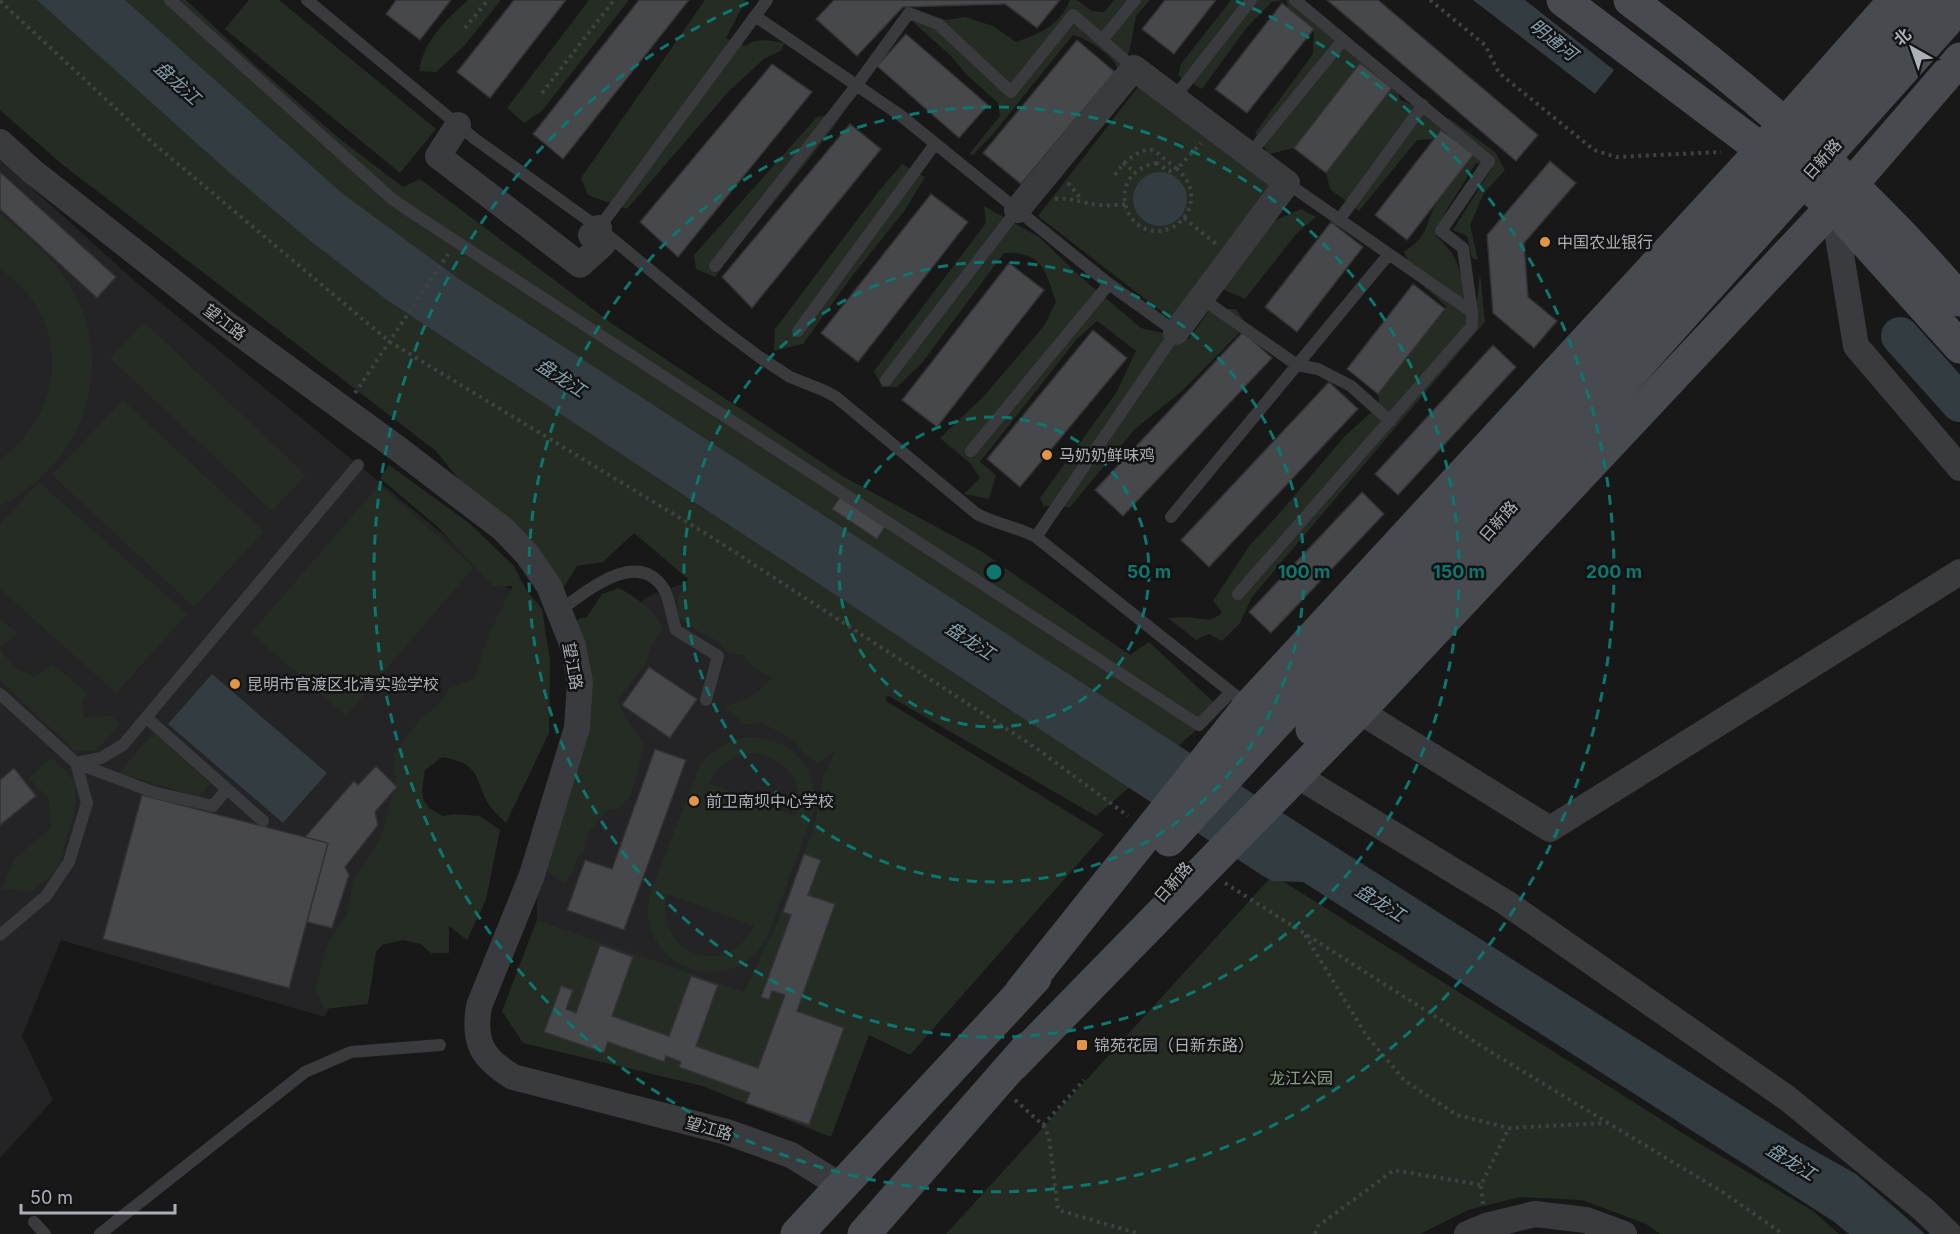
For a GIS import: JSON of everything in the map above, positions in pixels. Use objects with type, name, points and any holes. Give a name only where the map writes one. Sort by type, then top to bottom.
[{"type":"main road","points":[[1563,0],[1762,150],[1842,195],[1924,257],[1960,300]]},
{"type":"main road","points":[[1630,0],[1698,51],[1784,123],[1960,347]]},
{"type":"main road","name":"日新路","points":[[864,1234],[1004,1074],[1258,735],[1784,123],[1895,0]]},
{"type":"main road","name":"日新路","points":[[1301,718],[1931,0]]},
{"type":"main road","name":"日新路","points":[[797,1234],[1020,993],[1175,844],[1258,735],[1301,718],[1960,6]]},
{"type":"main road","name":"日新路","points":[[1258,735],[1359,711],[1842,195],[1960,59]]},
{"type":"street","points":[[1017,210],[1134,68],[1287,183],[1176,332]]},
{"type":"street","points":[[458,125],[438,156],[580,265],[603,244],[591,235],[599,228]]},
{"type":"street","name":"望江路","points":[[0,142],[32,171],[224,322],[503,529],[527,554],[549,586],[573,646],[580,682],[578,728],[532,875],[479,1006],[475,1027],[482,1050],[494,1065],[513,1077],[727,1131],[790,1155],[841,1186]]},
{"type":"street","points":[[1842,195],[1856,346],[1960,468]]},
{"type":"street","points":[[1359,711],[1550,829],[1960,572]]},
{"type":"street","points":[[1258,735],[1787,1098],[1950,1234]]},
{"type":"street","points":[[1476,1230],[1535,1214],[1586,1220],[1624,1234]]},
{"type":"lane","points":[[170,0],[391,198],[1199,725],[1258,735]]},
{"type":"lane","points":[[306,0],[458,125],[599,228],[758,356],[790,377],[836,398],[977,514],[1036,537],[1258,735]]},
{"type":"lane","points":[[599,228],[767,0]]},
{"type":"lane","points":[[1102,40],[1135,0]]},
{"type":"lane","points":[[1174,99],[1251,0]]},
{"type":"lane","points":[[1238,594],[1472,327],[1463,248],[1440,231],[1490,161],[1295,0]]},
{"type":"lane","points":[[715,266],[856,86],[909,13],[938,24],[1011,92],[1073,15],[1134,68]]},
{"type":"lane","points":[[755,16],[900,116],[1109,284],[1176,332],[1036,537]]},
{"type":"lane","points":[[1249,155],[1343,40]]},
{"type":"lane","points":[[1339,220],[1423,105]]},
{"type":"lane","points":[[798,331],[935,144]]},
{"type":"lane","points":[[1287,183],[1472,312]]},
{"type":"lane","points":[[886,380],[1017,210]]},
{"type":"lane","points":[[1171,517],[1389,254]]},
{"type":"lane","points":[[971,451],[1109,284]]},
{"type":"lane","points":[[1201,298],[1298,365],[1318,369],[1352,386],[1390,420]]},
{"type":"lane","points":[[76,763],[101,758],[123,745],[358,465]]},
{"type":"lane","points":[[559,610],[611,577],[631,571],[651,575],[664,590],[676,630],[718,656],[706,700]]},
{"type":"lane","points":[[0,694],[76,763],[153,792],[213,806],[227,789]]},
{"type":"lane","points":[[147,718],[263,821]]},
{"type":"lane","points":[[0,935],[46,896],[69,862],[87,803],[76,763]]},
{"type":"lane","points":[[100,1234],[305,1072],[351,1052],[440,1045]]},
{"type":"lane","points":[[34,1222],[45,1234]]},
{"type":"path","points":[[465,28],[488,0]]},
{"type":"path","points":[[542,93],[614,0]]},
{"type":"path","points":[[1430,0],[1485,45],[1499,73],[1594,150],[1616,157],[1762,150]]},
{"type":"path","points":[[0,1],[153,143],[390,342],[713,538],[1036,748],[1305,934],[1499,1057],[1724,1193],[1783,1234]]},
{"type":"path","points":[[1115,175],[1122,163],[1135,154],[1149,149],[1177,169],[1190,185],[1192,196],[1190,207],[1176,226],[1153,231],[1141,227],[1132,220],[1125,204],[1125,188],[1135,172],[1146,165],[1156,163],[1169,171],[1177,169],[1214,129]]},
{"type":"path","points":[[1156,163],[1161,156]]},
{"type":"path","points":[[1123,163],[1135,172]]},
{"type":"path","points":[[1066,198],[1102,206],[1125,204]]},
{"type":"path","points":[[1184,218],[1218,245]]},
{"type":"path","points":[[344,410],[456,241]]},
{"type":"path","points":[[1305,934],[1366,1035],[1406,1081],[1457,1115],[1509,1128],[1609,1124]]},
{"type":"path","points":[[1004,1074],[1043,1125],[1049,1137],[1058,1210],[1140,1234]]},
{"type":"path","points":[[1043,1125],[1084,1080]]},
{"type":"path","points":[[1476,1230],[1481,1185],[1509,1128]]},
{"type":"path","points":[[1315,1234],[1318,1226],[1394,1170],[1481,1185]]},
{"type":"shaded area","name":"昆明市官渡区北清实验学校","points":[[0,159],[138,284],[524,601],[498,651],[442,717],[325,1017],[61,940],[22,1036],[53,1100],[0,1158]]},
{"type":"shaded area","name":"前卫南坝中心学校","points":[[682,584],[865,689],[823,776],[814,825],[775,927],[744,993],[537,920],[537,885],[644,598]]},
{"type":"green space","points":[[0,0],[186,0],[254,64],[341,140],[403,187],[420,179],[614,325],[844,477],[981,551],[1130,655],[1149,642],[1221,709],[1096,816],[887,695],[886,701],[1104,834],[910,1055],[869,1035],[831,1137],[702,1086],[523,1043],[502,1011],[537,920],[744,992],[775,927],[814,825],[823,776],[835,751],[818,763],[804,754],[794,740],[760,722],[745,725],[727,709],[727,705],[752,696],[772,677],[755,669],[744,656],[727,652],[716,640],[699,632],[679,617],[677,598],[688,579],[634,533],[603,562],[577,566],[564,587],[527,564],[436,451],[63,165],[0,110]]},
{"type":"green space","points":[[249,0],[279,0],[436,129],[400,173],[225,29]]},
{"type":"green space","points":[[468,0],[501,0],[464,46],[436,72],[419,71],[426,50],[437,31]]},
{"type":"green space","points":[[589,0],[629,0],[542,111],[524,123],[507,108]]},
{"type":"green space","points":[[705,0],[746,0],[726,38],[746,46],[759,41],[784,43],[782,50],[764,59],[729,91],[627,209],[588,195],[581,178]]},
{"type":"green space","points":[[1070,0],[1077,0],[1092,11],[1104,12],[1114,0],[1150,0],[1136,16],[1130,48],[1118,78],[1117,68],[1105,53],[1092,43],[1073,35],[993,134],[972,156],[970,153],[1000,116],[998,103],[914,23],[916,11],[946,20],[965,17],[993,26],[1016,42],[1055,22]]},
{"type":"green space","points":[[1231,0],[1283,0],[1272,2],[1248,26],[1202,89],[1178,76],[1181,64]]},
{"type":"green space","points":[[1286,0],[1303,0],[1395,85],[1400,100],[1450,119],[1495,152],[1505,170],[1484,193],[1470,225],[1478,260],[1472,258],[1467,236],[1453,230],[1492,168],[1476,163],[1446,211],[1436,236],[1450,251],[1458,265],[1466,301],[1477,301],[1480,273],[1485,322],[1252,597],[1240,623],[1222,641],[1209,634],[1196,640],[1168,618],[1188,617],[1209,620],[1220,615],[1222,612],[1213,601],[1250,545],[1344,437],[1379,405],[1378,394],[1445,309],[1446,306],[1419,282],[1404,252],[1423,234],[1433,209],[1450,183],[1473,155],[1441,130],[1434,139],[1417,140],[1359,211],[1330,189],[1326,173],[1392,88],[1360,63],[1294,148],[1269,154],[1255,133],[1313,54],[1314,29],[1289,9]]},
{"type":"green space","points":[[1145,78],[1282,184],[1175,322],[1038,216]]},
{"type":"green space","points":[[844,112],[715,277],[696,269],[694,255],[817,117]]},
{"type":"green space","points":[[902,164],[925,177],[905,210],[853,275],[803,344],[774,351],[775,329]]},
{"type":"green space","points":[[984,206],[1039,237],[1084,280],[1141,328],[1189,339],[1210,309],[1236,309],[1257,340],[1243,329],[1182,391],[1135,429],[1070,507],[1044,506],[1040,498],[1116,393],[1136,351],[1097,321],[1077,339],[980,462],[996,475],[989,499],[964,494],[980,478],[971,464],[940,438],[984,396],[1044,326],[1056,302],[1045,272],[1034,259],[1017,253],[1004,253],[922,363],[897,387],[882,387],[874,371],[986,223]]},
{"type":"green space","points":[[1301,209],[1316,217],[1297,233],[1245,299],[1220,288],[1265,225]]},
{"type":"green space","points":[[0,213],[38,246],[70,285],[84,316],[91,348],[91,380],[84,411],[71,440],[52,466],[29,488],[0,506],[0,459],[18,444],[33,426],[50,384],[52,362],[50,339],[42,317],[27,293],[0,268]]},
{"type":"green space","points":[[144,322],[306,475],[272,511],[110,358]]},
{"type":"green space","points":[[123,400],[264,531],[194,607],[52,475]]},
{"type":"green space","points":[[389,465],[469,523],[513,565],[527,591],[542,609],[550,660],[549,733],[506,823],[489,805],[474,773],[464,764],[442,757],[425,770],[422,791],[424,801],[430,809],[443,816],[454,814],[480,816],[500,830],[486,900],[467,940],[449,926],[449,953],[431,953],[421,944],[403,940],[382,945],[376,952],[368,1004],[325,1009],[315,990],[328,942],[347,915],[353,881],[381,838],[396,781],[394,755],[420,719],[438,705],[450,688],[474,679],[489,634],[513,586],[493,586],[439,528],[380,478]]},
{"type":"green space","points":[[39,482],[187,614],[116,693],[0,589],[0,524]]},
{"type":"green space","points":[[379,485],[474,567],[346,716],[251,633]]},
{"type":"green space","points":[[619,588],[644,604],[663,627],[649,652],[647,662],[618,700],[624,716],[644,744],[631,795],[619,809],[607,810],[588,833],[584,852],[578,856],[573,872],[564,883],[550,874],[543,860],[579,759],[561,633],[579,619],[587,617],[602,594]]},
{"type":"green space","points":[[0,618],[18,634],[0,646]]},
{"type":"green space","points":[[0,649],[14,667],[34,677],[53,664],[87,693],[82,702],[84,718],[111,716],[120,724],[96,751],[75,751],[0,680]]},
{"type":"green space","points":[[154,732],[210,783],[199,797],[119,773]]},
{"type":"green space","points":[[763,738],[788,748],[798,756],[806,766],[811,778],[815,808],[770,931],[759,950],[741,965],[726,970],[711,972],[695,970],[668,956],[658,944],[648,919],[649,898],[700,765],[720,746],[739,739]],"holes":[[[757,753],[778,762],[792,775],[798,793],[795,816],[709,783],[728,761]],[[667,894],[754,926],[754,927],[741,944],[726,953],[710,956],[695,953],[681,945],[671,932],[666,915]]]},
{"type":"green space","points":[[52,757],[76,783],[75,810],[57,871],[33,891],[2,889],[14,859],[51,828],[49,799],[29,778]]},
{"type":"green space","name":"龙江公园","points":[[1273,875],[1697,1142],[1813,1211],[1839,1234],[1660,1234],[1646,1224],[1582,1200],[1520,1197],[1468,1210],[1420,1234],[946,1234]]},
{"type":"water","name":"盘龙江","points":[[37,0],[125,0],[343,194],[459,279],[1306,828],[1801,1143],[1856,1174],[1925,1234],[1849,1234],[1833,1221],[1303,882],[1272,881],[1263,876],[387,300],[308,239],[230,173]]},
{"type":"water","points":[[1473,0],[1525,0],[1614,70],[1595,94]]},
{"type":"water","points":[[1155,172],[1165,172],[1175,176],[1183,184],[1187,199],[1183,214],[1175,222],[1165,226],[1155,226],[1145,222],[1137,214],[1133,204],[1133,194],[1137,184],[1145,176]]},
{"type":"water","points":[[212,674],[327,773],[283,823],[168,724]]},
{"type":"building","points":[[396,0],[451,0],[420,40],[386,14]]},
{"type":"building","points":[[514,0],[566,0],[490,98],[457,72]]},
{"type":"building","points":[[639,0],[689,0],[563,159],[533,134]]},
{"type":"building","points":[[834,0],[1060,0],[1037,28],[1005,4],[903,7],[857,56],[816,19]]},
{"type":"building","points":[[1165,0],[1216,0],[1174,54],[1142,29]]},
{"type":"building","points":[[1327,0],[1378,0],[1538,135],[1516,161]]},
{"type":"building","points":[[1282,3],[1314,29],[1247,113],[1215,89]]},
{"type":"building","points":[[906,34],[988,105],[959,138],[877,66]]},
{"type":"building","points":[[1077,40],[1115,72],[1021,184],[983,153]]},
{"type":"building","points":[[1360,63],[1392,88],[1326,173],[1294,148]]},
{"type":"building","points":[[772,64],[812,92],[678,257],[640,222]]},
{"type":"building","points":[[850,124],[881,149],[752,308],[722,277]]},
{"type":"building","points":[[1441,130],[1474,154],[1407,240],[1375,215]]},
{"type":"building","points":[[1550,161],[1576,183],[1524,243],[1528,297],[1557,321],[1534,348],[1493,313],[1487,235]]},
{"type":"building","points":[[0,172],[116,277],[97,298],[0,209]]},
{"type":"building","points":[[931,194],[968,222],[858,362],[821,333]]},
{"type":"building","points":[[1331,222],[1363,247],[1297,332],[1265,307]]},
{"type":"building","points":[[1009,263],[1044,290],[937,427],[902,400]]},
{"type":"building","points":[[1413,284],[1445,309],[1378,394],[1347,369]]},
{"type":"building","points":[[1093,330],[1127,358],[1020,487],[987,459]]},
{"type":"building","points":[[1243,332],[1272,358],[1123,516],[1095,490]]},
{"type":"building","points":[[1493,345],[1516,367],[1398,495],[1375,474]]},
{"type":"building","points":[[1329,382],[1358,409],[1209,567],[1181,540]]},
{"type":"building","points":[[1362,492],[1384,514],[1271,633],[1249,612]]},
{"type":"building","points":[[840,497],[885,527],[877,539],[832,509]]},
{"type":"building","points":[[649,667],[697,699],[670,738],[622,705]]},
{"type":"building","points":[[655,749],[686,760],[624,930],[567,910],[585,860],[612,869]]},
{"type":"building","points":[[376,766],[397,787],[375,812],[378,825],[345,867],[349,875],[332,928],[307,922],[328,843],[305,837],[354,781],[358,785]]},
{"type":"building","points":[[14,768],[36,796],[0,825],[0,780]]},
{"type":"building","points":[[142,795],[328,843],[289,988],[103,939]]},
{"type":"building","points":[[804,854],[821,860],[808,895],[835,904],[797,1011],[844,1028],[809,1125],[746,1103],[750,1093],[679,1067],[681,1062],[666,1056],[664,1062],[608,1042],[604,1053],[544,1032],[561,986],[573,990],[566,1009],[576,1013],[600,945],[633,957],[612,1016],[669,1036],[691,976],[718,985],[696,1046],[758,1068],[785,995],[772,991],[769,1000],[761,997],[791,915],[783,912]]},
{"type":"waterway","name":"明通河","points":[[1900,336],[1960,403]]},
{"type":"place","name":"中国农业银行","points":[[1545,242]]},
{"type":"place","name":"马奶奶鲜味鸡","points":[[1047,455]]},
{"type":"place","name":"昆明市官渡区北清实验学校","points":[[235,684]]},
{"type":"place","name":"前卫南坝中心学校","points":[[694,801]]},
{"type":"place","name":"锦苑花园（日新东路）","points":[[1082,1045]]}]
